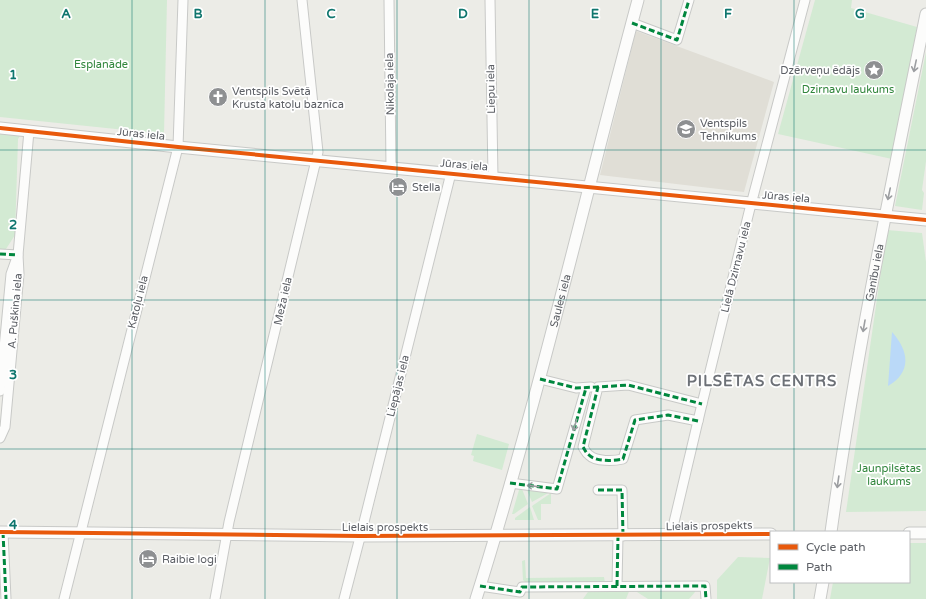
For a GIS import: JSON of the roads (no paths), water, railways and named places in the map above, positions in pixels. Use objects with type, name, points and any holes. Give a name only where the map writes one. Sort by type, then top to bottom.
[{"type":"street","name":"Katoļu iela","points":[[64,599],[178,147],[183,0]]},
{"type":"street","name":"Meža iela","points":[[215,599],[229,522],[318,152],[302,0]]},
{"type":"street","name":"Nikolaja iela","points":[[389,0],[391,167]]},
{"type":"street","name":"Liepu iela","points":[[490,0],[493,177]]},
{"type":"street","name":"Saules iela","points":[[476,599],[540,379],[638,0]]},
{"type":"street","points":[[632,23],[677,40],[689,0]]},
{"type":"street","name":"Lielā Dzirnavu iela","points":[[671,535],[752,203],[805,0]]},
{"type":"street","name":"Ganību iela","points":[[831,531],[844,444],[884,216],[926,14]]},
{"type":"street","name":"Jūras iela","points":[[0,128],[178,147],[926,220]]},
{"type":"street","name":"A. Puškina iela","points":[[0,438],[4,427],[29,131]]},
{"type":"street","name":"Liepājas iela","points":[[344,599],[451,173]]},
{"type":"street","points":[[0,254],[18,255]]},
{"type":"street","name":"A. Puškina iela","points":[[0,391],[11,274],[18,255]]},
{"type":"street","points":[[540,379],[576,388],[628,384],[702,404]]},
{"type":"street","points":[[598,387],[583,447],[589,456],[613,461],[623,459],[635,420],[668,416],[698,421]]},
{"type":"street","points":[[510,483],[556,489],[586,388]]},
{"type":"street","points":[[598,490],[622,490],[621,536],[617,586]]},
{"type":"street","points":[[2,532],[6,599]]},
{"type":"street","name":"Lielais prospekts","points":[[2,532],[495,537],[770,534]]},
{"type":"street","points":[[910,533],[926,533]]},
{"type":"street","points":[[820,599],[822,583]]},
{"type":"street","points":[[480,586],[521,595],[522,587],[705,586],[706,599]]},
{"type":"water","points":[[892,332],[902,346],[905,354],[905,361],[901,374],[888,386]]},
{"type":"place","name":"Dzērveņu ēdājs","points":[[874,70]]},
{"type":"place","name":"Ventspils Svētā Krusta katoļu baznīca","points":[[218,97]]},
{"type":"place","name":"Ventspils Tehnikums","points":[[686,129]]},
{"type":"place","name":"Stella","points":[[398,187]]},
{"type":"place","name":"Raibie logi","points":[[148,559]]},
{"type":"district","name":"PILSĒTAS CENTRS","points":[[762,381]]},
{"type":"park label","name":"Esplanāde","points":[[101,64]]},
{"type":"park label","name":"Dzirnavu laukums","points":[[848,89]]},
{"type":"park label","name":"Jaunpilsētas laukums","points":[[889,474]]}]
